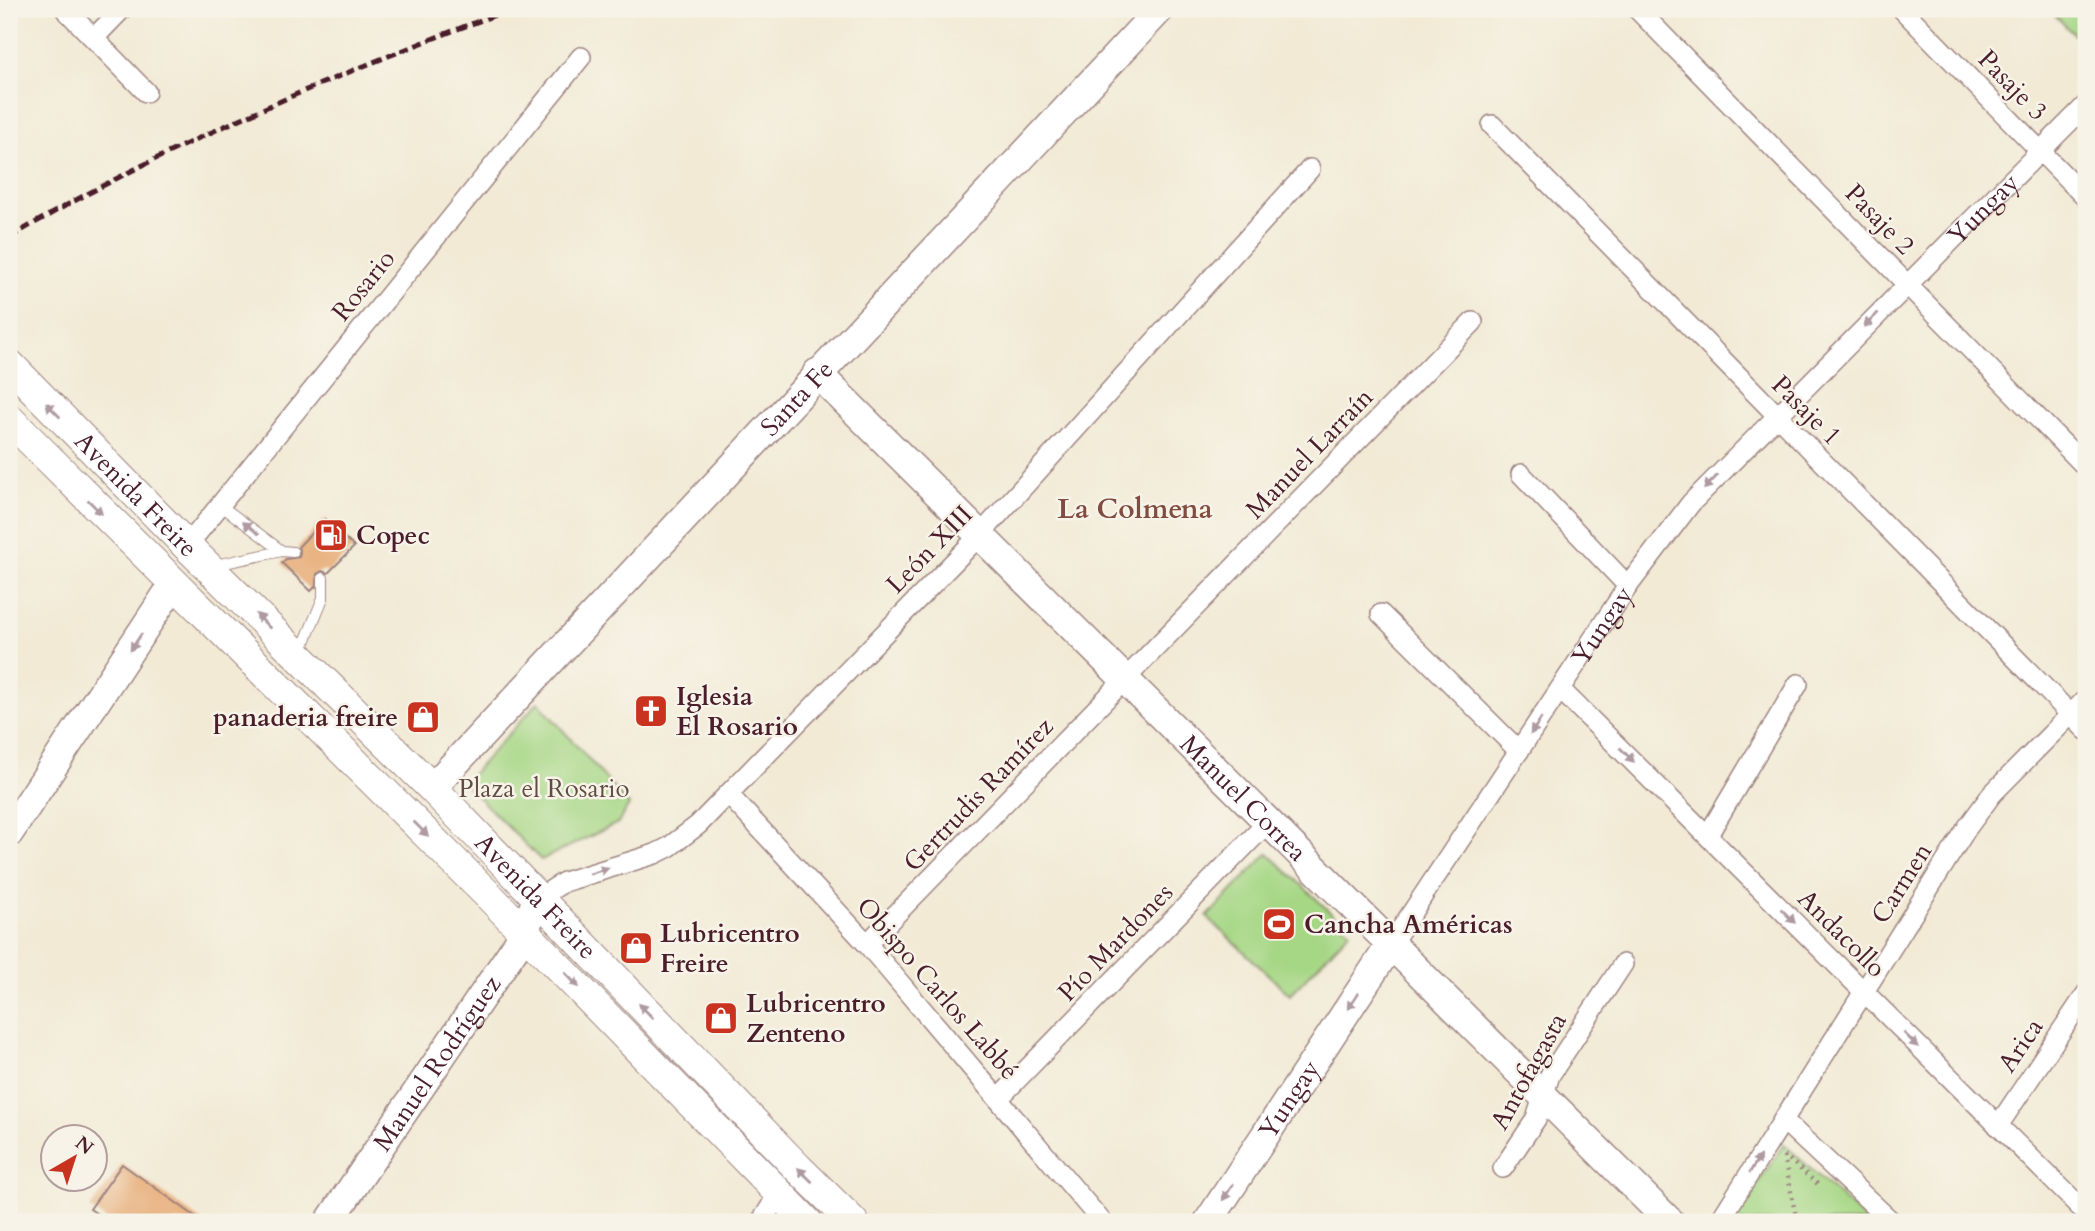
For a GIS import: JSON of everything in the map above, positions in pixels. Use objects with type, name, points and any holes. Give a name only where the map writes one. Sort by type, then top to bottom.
[{"type":"main road","name":"Avenida Freire","points":[[9,364],[298,658],[432,788],[853,1222]]},
{"type":"main road","name":"Avenida Freire","points":[[9,419],[524,932],[807,1222]]},
{"type":"main road","points":[[173,585],[202,583],[233,590]]},
{"type":"main road","points":[[373,781],[432,788]]},
{"type":"street","points":[[65,9],[146,92]]},
{"type":"street","points":[[94,38],[122,9]]},
{"type":"street","name":"Santa Fe","points":[[432,788],[1160,9]]},
{"type":"street","name":"Pasaje 2","points":[[1637,9],[2086,467]]},
{"type":"street","name":"Pasaje 3","points":[[1902,9],[2086,198]]},
{"type":"street","name":"Rosario","points":[[197,556],[220,505],[581,57]]},
{"type":"street","name":"Yungay","points":[[1208,1222],[1628,586],[1691,503],[2086,105]]},
{"type":"street","name":"Pasaje 1","points":[[1492,125],[2086,730]]},
{"type":"street","name":"León XIII","points":[[537,899],[564,882],[669,847],[698,825],[979,536],[1310,169]]},
{"type":"street","name":"Manuel Larraín","points":[[1125,680],[1473,322]]},
{"type":"street","name":"Manuel Correa","points":[[817,373],[1670,1222]]},
{"type":"street","points":[[1521,474],[1628,586]]},
{"type":"street","points":[[9,833],[173,585]]},
{"type":"street","points":[[1381,614],[1519,751]]},
{"type":"street","name":"Gertrudis Ramírez","points":[[867,944],[1125,680]]},
{"type":"street","points":[[1708,835],[1798,684]]},
{"type":"street","name":"Andacollo","points":[[1561,690],[2086,1213]]},
{"type":"street","name":"Carmen","points":[[1719,1222],[1967,828],[1992,794],[2086,699]]},
{"type":"street","name":"Obispo Carlos Labbé","points":[[728,794],[867,944],[1102,1222]]},
{"type":"street","name":"Pío Mardones","points":[[999,1098],[1268,822]]},
{"type":"street","name":"Manuel Rodríguez","points":[[329,1222],[524,932],[537,899]]},
{"type":"street","name":"Antofagasta","points":[[1503,1168],[1536,1119],[1550,1075],[1623,964]]},
{"type":"street","name":"Arica","points":[[1998,1126],[2086,994]]},
{"type":"street","points":[[1783,1120],[1892,1222]]},
{"type":"street","points":[[761,1222],[779,1193]]},
{"type":"lane","points":[[197,556],[287,551],[220,505]]},
{"type":"lane","points":[[298,658],[323,598],[323,578]]},
{"type":"path","points":[[1772,1138],[1784,1155],[1797,1222]]},
{"type":"green space","points":[[2049,9],[2086,9],[2086,47]]},
{"type":"green space","name":"Plaza el Rosario","points":[[538,702],[629,805],[618,823],[541,860],[464,783]]},
{"type":"green space","name":"Cancha Américas","points":[[1268,853],[1350,931],[1290,995],[1207,917]]},
{"type":"green space","points":[[1784,1144],[1867,1222],[1732,1222]]},
{"type":"building","points":[[325,519],[354,547],[328,573],[322,571],[317,574],[316,586],[311,591],[282,563],[286,559],[299,557],[298,547]]},
{"type":"building","points":[[122,1164],[203,1222],[109,1222],[90,1209],[102,1192],[108,1192],[108,1184]]},
{"type":"railway","points":[[9,238],[129,172],[254,113],[383,58],[511,9]]},
{"type":"place","name":"Copec","points":[[331,535]]},
{"type":"place","name":"Iglesia El Rosario","points":[[651,711]]},
{"type":"place","name":"panaderia freire","points":[[423,717]]},
{"type":"place","name":"Cancha Américas","points":[[1279,924]]},
{"type":"place","name":"Lubricentro Freire","points":[[636,948]]},
{"type":"place","name":"Lubricentro Zenteno","points":[[721,1018]]},
{"type":"district","name":"La Colmena","points":[[1135,508]]}]
